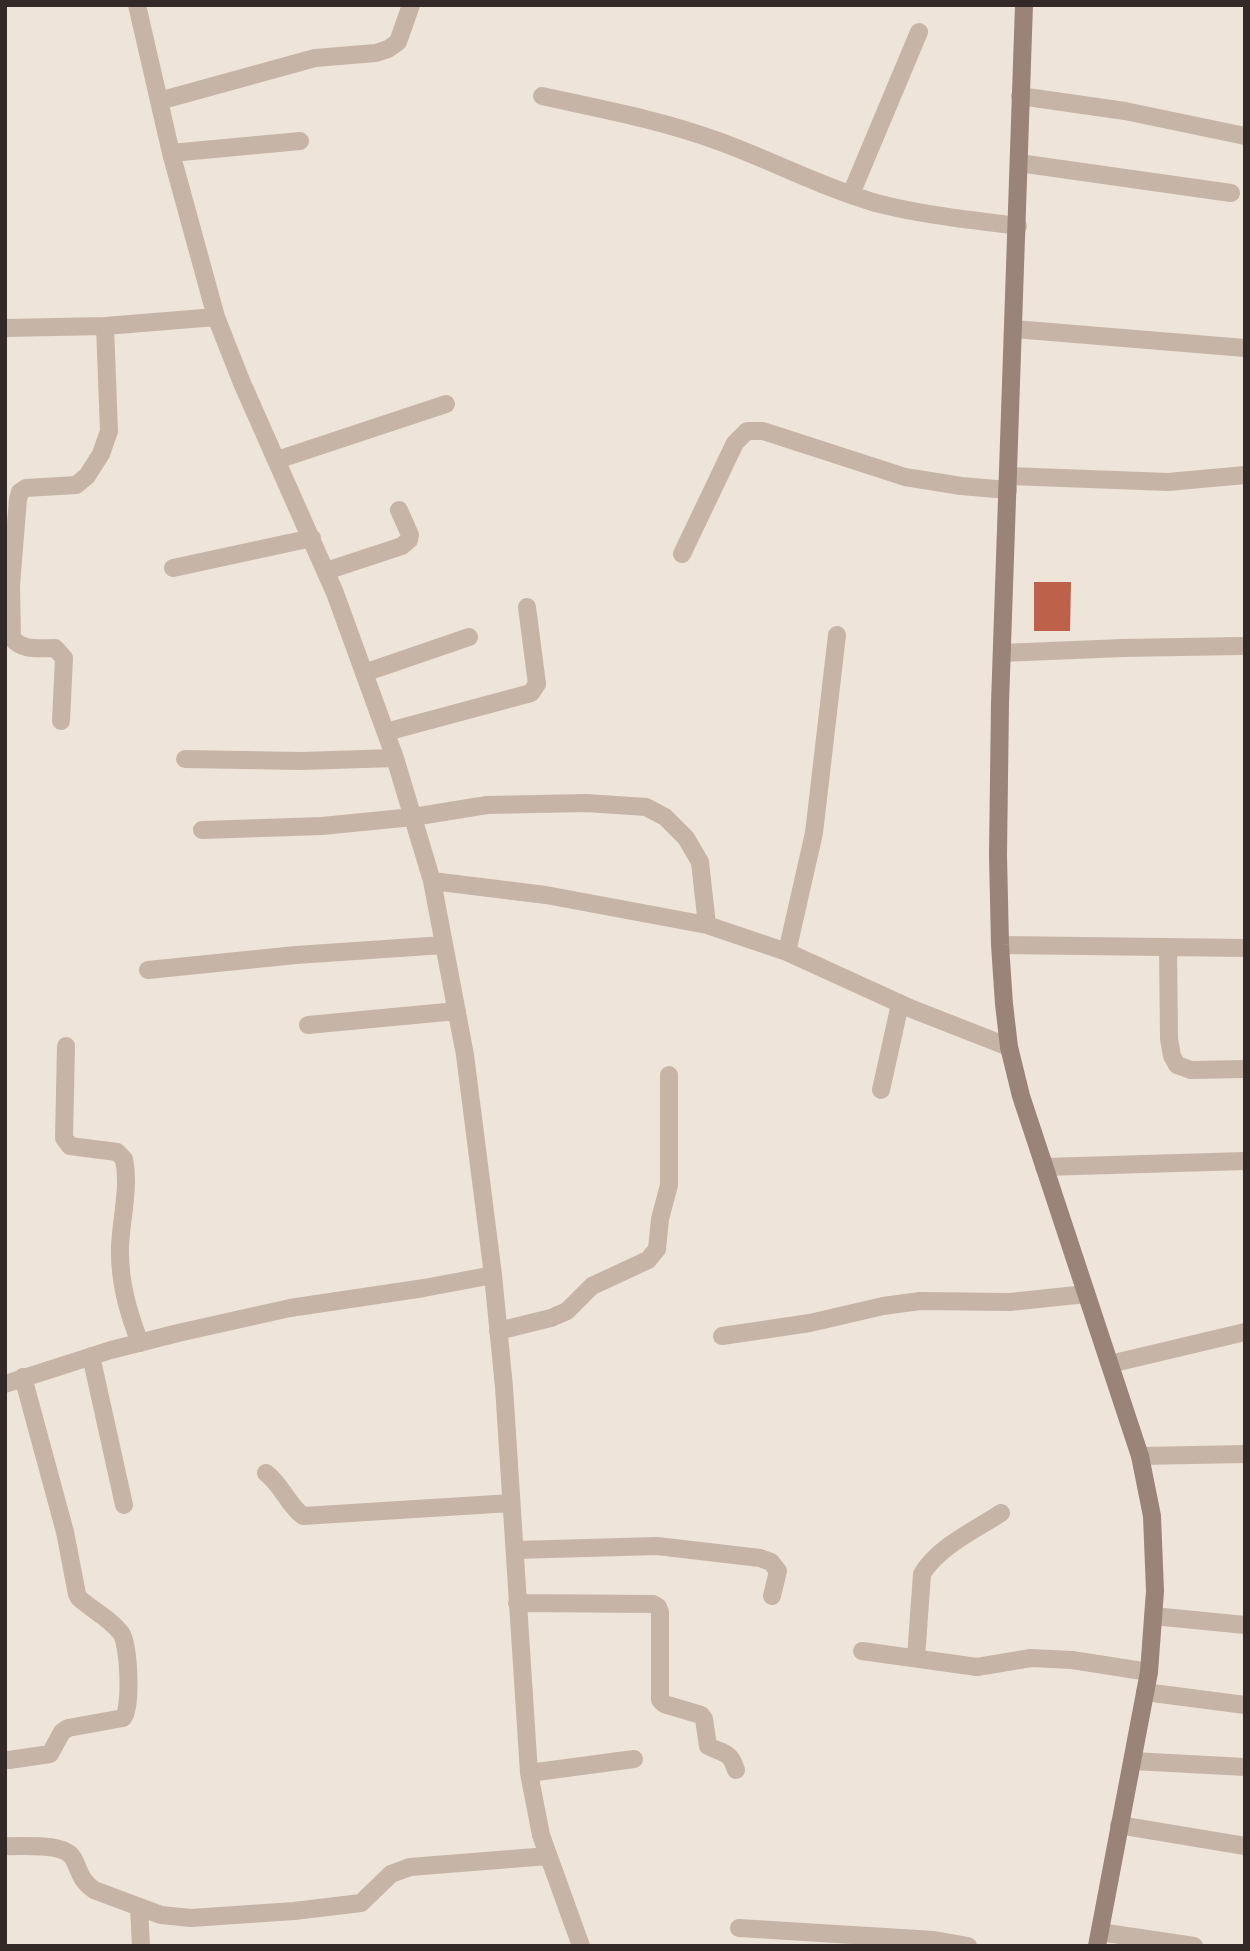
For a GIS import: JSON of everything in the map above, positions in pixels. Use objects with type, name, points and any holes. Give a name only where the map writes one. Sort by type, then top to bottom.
[{"type":"main road","points":[[1024,5],[1002,653],[999,945],[1009,1047],[1021,1096],[1140,1456],[1152,1516],[1155,1591],[1149,1672],[1099,1939]]},
{"type":"street","points":[[137,5],[171,153],[216,317],[326,570],[395,758],[432,881],[471,1101],[493,1275],[515,1550],[529,1773],[541,1835],[581,1946]]},
{"type":"street","points":[[159,101],[315,58],[376,53],[388,49],[398,41],[411,5]]},
{"type":"street","points":[[851,194],[919,32]]},
{"type":"street","points":[[542,96],[623,114],[716,140],[851,194],[911,210],[1018,226]]},
{"type":"street","points":[[1020,96],[1176,120],[1245,136]]},
{"type":"street","points":[[171,153],[300,141]]},
{"type":"street","points":[[1019,163],[1231,193]]},
{"type":"street","points":[[5,328],[105,326],[216,317]]},
{"type":"street","points":[[61,721],[64,658],[55,648],[26,648],[16,644],[12,638],[11,585],[18,499],[20,492],[26,488],[76,485],[87,476],[101,454],[109,431],[105,326]]},
{"type":"street","points":[[1014,329],[1245,348]]},
{"type":"street","points":[[277,460],[446,404]]},
{"type":"street","points":[[682,554],[735,443],[747,430],[763,431],[905,477],[961,486],[1168,482],[1245,475]]},
{"type":"street","points":[[326,570],[402,546],[409,540],[410,535],[399,510]]},
{"type":"street","points":[[173,568],[312,538]]},
{"type":"street","points":[[386,732],[531,693],[537,684],[527,607]]},
{"type":"street","points":[[787,952],[814,833],[837,635]]},
{"type":"street","points":[[364,673],[468,637]]},
{"type":"street","points":[[1002,653],[1241,646]]},
{"type":"street","points":[[185,759],[301,761],[395,758]]},
{"type":"street","points":[[202,830],[322,826],[413,817],[487,805],[586,803],[646,807],[665,817],[687,838],[700,862],[707,925]]},
{"type":"street","points":[[432,881],[546,895],[707,925],[787,952],[900,1004],[1009,1047]]},
{"type":"street","points":[[148,970],[296,955],[444,945]]},
{"type":"street","points":[[999,945],[1245,948]]},
{"type":"street","points":[[1168,947],[1169,1040],[1172,1056],[1178,1065],[1191,1070],[1245,1069]]},
{"type":"street","points":[[881,1090],[900,1004]]},
{"type":"street","points":[[308,1026],[457,1011]]},
{"type":"street","points":[[66,1046],[64,1138],[70,1146],[117,1152],[124,1159],[120,1248],[122,1278],[126,1304],[140,1343]]},
{"type":"street","points":[[498,1331],[551,1318],[567,1311],[592,1286],[648,1260],[657,1249],[660,1219],[668,1185],[669,1075]]},
{"type":"street","points":[[1044,1167],[1245,1161]]},
{"type":"street","points":[[5,1384],[91,1356],[290,1308],[493,1275]]},
{"type":"street","points":[[722,1336],[920,1301],[1010,1302],[1086,1294]]},
{"type":"street","points":[[1110,1364],[1245,1332]]},
{"type":"street","points":[[91,1356],[124,1505]]},
{"type":"street","points":[[9,1760],[50,1754],[62,1732],[68,1728],[123,1718],[128,1709],[126,1648],[123,1635],[77,1594],[65,1532],[23,1377]]},
{"type":"street","points":[[1140,1456],[1245,1454]]},
{"type":"street","points":[[266,1473],[303,1516],[511,1503]]},
{"type":"street","points":[[916,1658],[922,1574],[941,1553],[1001,1513]]},
{"type":"street","points":[[515,1550],[657,1546],[760,1558],[771,1562],[778,1572],[772,1596]]},
{"type":"street","points":[[517,1603],[653,1604],[658,1607],[660,1700],[664,1704],[701,1715],[708,1746],[728,1754],[736,1770]]},
{"type":"street","points":[[1153,1616],[1245,1625]]},
{"type":"street","points":[[862,1651],[976,1667],[1015,1659],[1047,1658],[1149,1672]]},
{"type":"street","points":[[1145,1692],[1245,1705]]},
{"type":"street","points":[[529,1773],[634,1759]]},
{"type":"street","points":[[1133,1761],[1245,1767]]},
{"type":"street","points":[[1119,1825],[1245,1846]]},
{"type":"street","points":[[5,1846],[56,1847],[73,1858],[84,1883],[106,1895],[161,1915],[191,1918],[348,1904],[367,1899],[391,1874],[410,1867],[548,1856]]},
{"type":"street","points":[[139,1907],[141,1946]]},
{"type":"street","points":[[739,1928],[934,1940],[968,1946]]},
{"type":"street","points":[[1099,1939],[1194,1946]]},
{"type":"building","points":[[1034,582],[1071,582],[1070,631],[1034,631]]}]
